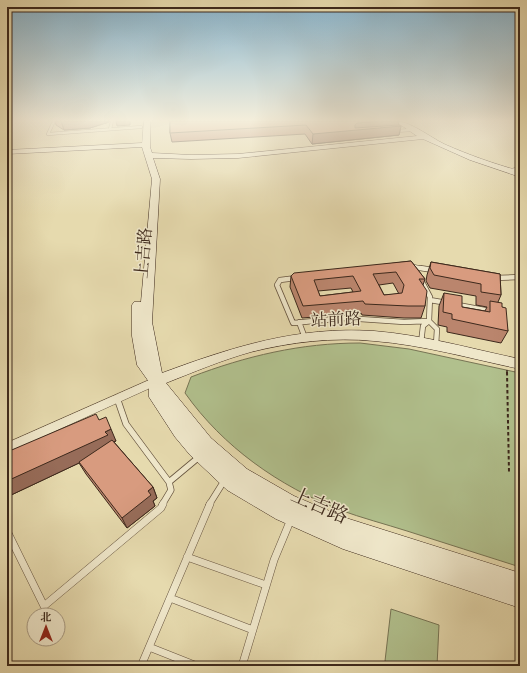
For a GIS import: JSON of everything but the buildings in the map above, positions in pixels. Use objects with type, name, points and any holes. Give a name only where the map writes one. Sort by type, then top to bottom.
[{"type":"main road","points":[[7,153],[23,152]]},
{"type":"main road","name":"上吉路","points":[[145,152],[150,180],[137,323],[139,344],[144,365],[190,426],[205,443],[241,475],[288,502],[346,527],[520,583]]},
{"type":"main road","points":[[167,152],[191,157],[238,156],[274,152]]},
{"type":"main road","points":[[460,152],[475,159],[520,173]]},
{"type":"main road","points":[[467,152],[516,169],[520,173]]},
{"type":"main road","name":"站前路","points":[[156,381],[233,352],[272,343],[305,338],[359,336],[392,338],[520,364]]},
{"type":"main road","name":"上吉路","points":[[156,381],[156,397],[181,432],[201,455],[226,478],[256,499],[343,540],[520,598]]},
{"type":"street","points":[[7,448],[156,381]]},
{"type":"lane","points":[[413,266],[429,293],[430,300],[429,321],[423,326],[421,343]]},
{"type":"lane","points":[[405,267],[413,266],[435,270]]},
{"type":"lane","points":[[304,277],[280,280],[277,285],[293,323],[345,318],[404,322],[429,321],[437,329],[436,346]]},
{"type":"lane","points":[[487,278],[520,277]]},
{"type":"lane","points":[[497,278],[498,285]]},
{"type":"lane","points":[[430,300],[493,312]]},
{"type":"lane","points":[[299,322],[305,338]]},
{"type":"lane","points":[[7,531],[44,606],[161,508],[171,490],[169,482],[126,424],[117,398]]},
{"type":"lane","points":[[169,482],[201,455]]},
{"type":"lane","points":[[141,666],[210,501],[226,478]]},
{"type":"lane","points":[[242,666],[274,560],[292,517]]},
{"type":"lane","points":[[187,557],[266,585]]},
{"type":"lane","points":[[170,598],[253,630]]},
{"type":"lane","points":[[149,647],[192,665]]},
{"type":"path","points":[[506,362],[509,472]]},
{"type":"green space","points":[[360,343],[409,349],[520,373],[520,567],[348,513],[295,489],[254,463],[235,447],[200,413],[185,393],[191,377],[253,357],[316,345]]},
{"type":"green space","points":[[391,609],[439,625],[437,666],[397,666],[385,661]]}]
